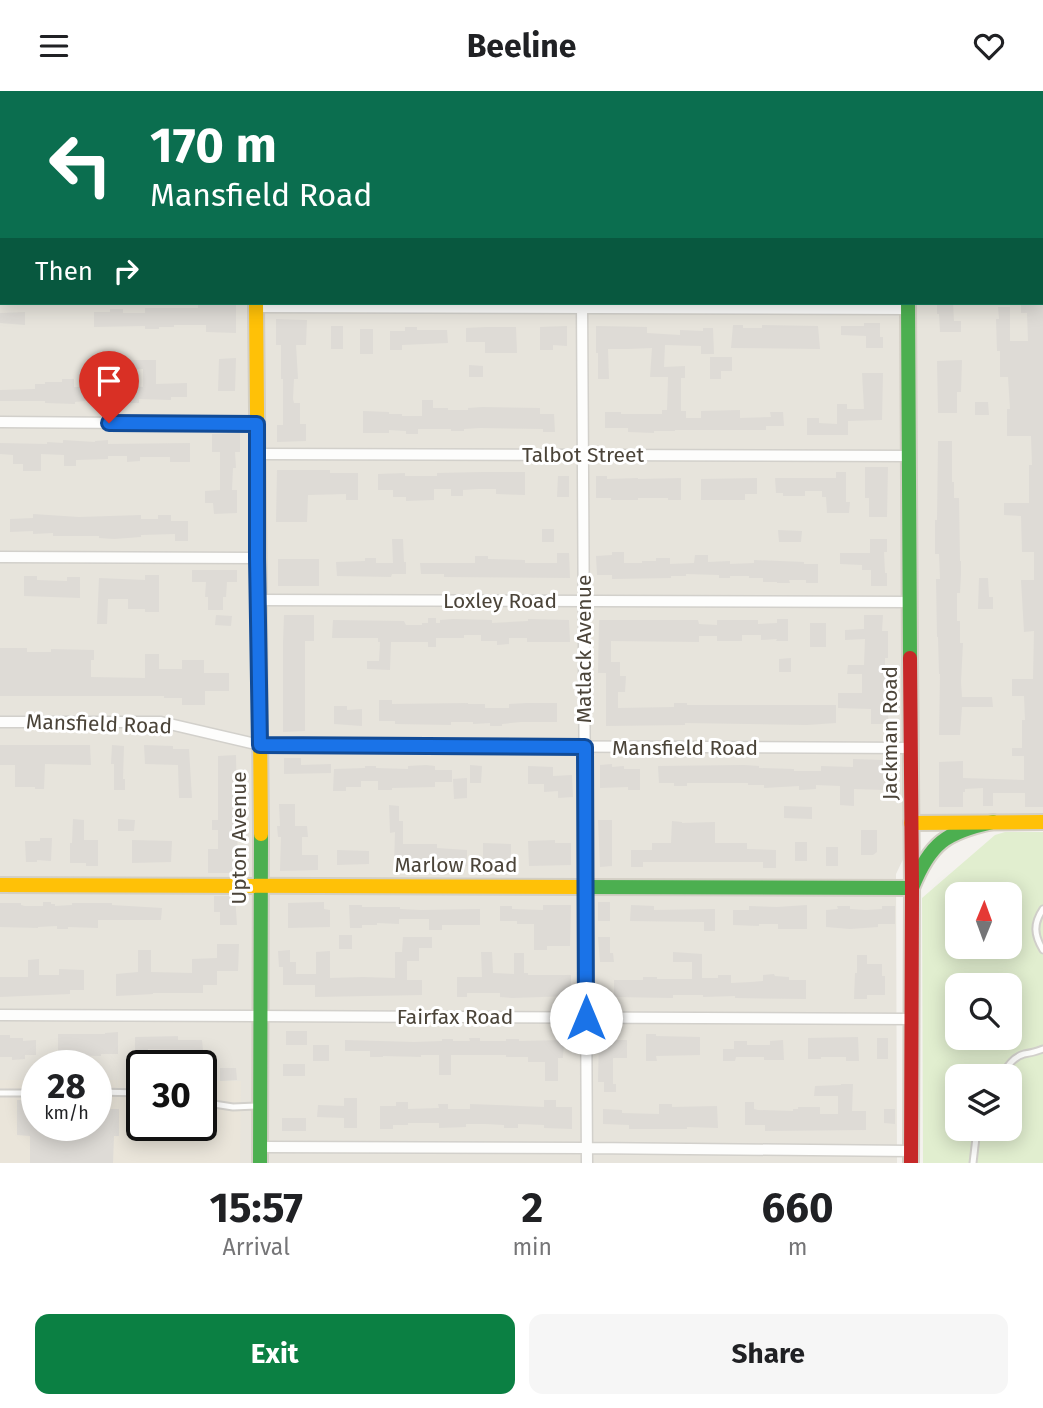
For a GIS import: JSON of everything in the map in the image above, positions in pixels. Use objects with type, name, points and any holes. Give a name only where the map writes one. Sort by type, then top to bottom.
[{"type":"street","points":[[256,305],[908,306]]},
{"type":"street","name":"Upton Avenue","points":[[256,305],[261,886],[260,1163]]},
{"type":"street","name":"Matlack Avenue","points":[[582,305],[587,1163]]},
{"type":"street","name":"Jackman Road","points":[[908,306],[911,1157]]},
{"type":"street","points":[[0,422],[257,424]]},
{"type":"street","name":"Talbot Street","points":[[258,454],[909,456]]},
{"type":"street","points":[[0,557],[257,558]]},
{"type":"street","name":"Loxley Road","points":[[258,600],[910,602]]},
{"type":"street","name":"Mansfield Road","points":[[0,722],[161,722],[260,745],[911,748]]},
{"type":"street","points":[[912,888],[918,870],[933,848],[954,833],[993,822]]},
{"type":"street","points":[[911,823],[1043,822]]},
{"type":"street","name":"Marlow Road","points":[[0,885],[912,888]]},
{"type":"street","name":"Fairfax Road","points":[[0,1015],[911,1019]]},
{"type":"street","points":[[260,1147],[587,1148],[911,1157]]},
{"type":"lane","points":[[1043,909],[1035,922],[1035,935],[1043,950]]},
{"type":"lane","points":[[1010,1064],[1018,1057],[1040,1050],[1043,1059]]},
{"type":"lane","points":[[0,1093],[21,1093]]},
{"type":"lane","points":[[217,1104],[260,1106]]},
{"type":"lane","points":[[973,1163],[976,1141]]},
{"type":"shaded area","points":[[0,305],[1043,305],[1043,821],[921,822],[896,874],[897,1163],[0,1163]]},
{"type":"shaded area","points":[[0,1080],[21,1080],[21,1141],[112,1141],[112,1080],[126,1080],[126,1141],[217,1141],[217,1081],[241,1081],[240,1163],[0,1163]]},
{"type":"green space","points":[[1005,832],[1043,832],[1043,1163],[923,1163],[922,898],[995,835]]},
{"type":"building","points":[[198,305],[236,305],[236,333],[206,332],[206,325],[174,325],[159,329],[145,329],[145,326],[94,327],[94,312],[110,312],[110,309],[123,309],[123,313],[145,313],[145,308],[198,308]]},
{"type":"building","points":[[937,305],[953,305],[954,321],[961,321],[961,332],[940,332]]},
{"type":"building","points":[[1021,305],[1043,305],[1043,807],[1025,807],[1025,793],[993,793],[993,806],[983,806],[983,788],[965,789],[963,807],[939,807],[939,762],[963,761],[963,778],[1024,780],[1024,756],[1012,756],[1012,748],[1022,748],[1024,696],[1012,696],[1012,679],[1033,679],[1034,631],[1024,632],[1021,580],[1034,580],[1034,552],[1022,552],[1021,516],[1004,515],[1004,503],[1029,503],[1031,436],[1007,436],[1007,409],[1010,409],[1008,377],[1000,377],[996,319],[999,319],[998,307],[1010,307],[1010,341],[1028,341],[1027,313],[1021,313]]},
{"type":"building","points":[[25,312],[25,325],[0,323],[0,313]]},
{"type":"building","points":[[276,319],[307,320],[306,345],[296,345],[298,379],[294,379],[293,399],[294,403],[300,403],[300,424],[306,424],[306,441],[277,442],[277,425],[283,425],[283,379],[281,345],[276,345]]},
{"type":"building","points":[[864,323],[880,323],[883,348],[866,348],[866,336],[841,335],[841,326],[864,326]]},
{"type":"building","points":[[733,325],[743,325],[743,328],[762,328],[762,325],[818,326],[820,349],[731,348]]},
{"type":"building","points":[[331,326],[343,326],[343,349],[331,349]]},
{"type":"building","points":[[567,326],[567,346],[553,345],[553,350],[540,350],[540,327]]},
{"type":"building","points":[[596,326],[647,327],[647,333],[680,335],[680,330],[703,331],[703,328],[713,328],[714,354],[701,354],[701,346],[665,345],[664,367],[685,366],[685,378],[681,378],[681,411],[686,411],[686,418],[701,418],[701,411],[740,410],[740,418],[771,417],[770,412],[783,412],[784,426],[766,426],[766,430],[675,430],[654,433],[628,432],[628,428],[605,428],[605,412],[662,414],[662,410],[667,410],[668,377],[650,377],[652,348],[608,349],[609,379],[598,379]]},
{"type":"building","points":[[405,327],[417,327],[417,330],[447,330],[448,343],[402,345],[402,350],[390,350],[390,331],[405,331]]},
{"type":"building","points":[[516,327],[517,353],[485,353],[485,342],[466,342],[466,328]]},
{"type":"building","points":[[360,329],[373,329],[373,354],[360,354]]},
{"type":"building","points":[[710,357],[732,357],[732,371],[721,371],[721,379],[710,379]]},
{"type":"building","points":[[109,358],[156,360],[156,384],[187,383],[187,397],[171,397],[171,400],[139,399],[139,403],[127,403],[127,386],[143,387],[143,369],[109,370]]},
{"type":"building","points":[[236,358],[235,391],[218,391],[219,359]]},
{"type":"building","points":[[962,360],[957,413],[938,413],[937,361]]},
{"type":"building","points":[[469,365],[483,366],[483,377],[469,377]]},
{"type":"building","points":[[862,373],[883,373],[882,420],[848,421],[848,435],[807,435],[807,418],[819,418],[819,423],[837,424],[837,404],[847,404],[847,409],[864,409]]},
{"type":"building","points":[[62,379],[74,379],[74,387],[107,384],[107,399],[75,404],[0,401],[0,390],[35,389],[35,384],[62,382]]},
{"type":"building","points":[[422,400],[433,400],[433,408],[448,410],[482,407],[540,408],[540,414],[554,414],[555,432],[543,432],[543,429],[480,428],[464,431],[418,429],[418,434],[389,430],[389,433],[363,433],[363,411],[422,416]]},
{"type":"building","points":[[975,402],[988,402],[989,415],[975,415]]},
{"type":"building","points":[[240,433],[240,452],[235,452],[236,468],[233,468],[232,490],[237,490],[237,513],[214,514],[213,503],[205,503],[205,491],[220,490],[220,452],[212,452],[212,434]]},
{"type":"building","points":[[63,440],[108,440],[108,444],[190,443],[190,462],[170,462],[170,457],[140,457],[140,461],[127,462],[127,456],[108,456],[108,459],[76,460],[76,466],[64,466],[64,455],[41,454],[41,471],[23,471],[23,464],[13,464],[13,455],[0,454],[0,443],[47,444],[63,443]]},
{"type":"building","points":[[938,441],[952,441],[952,482],[954,498],[959,498],[961,574],[960,593],[957,593],[957,621],[960,621],[960,643],[963,643],[962,697],[992,697],[993,707],[962,707],[960,735],[939,735],[940,674],[936,579],[940,579],[939,554],[935,554]]},
{"type":"building","points":[[865,467],[888,467],[887,517],[869,517],[869,498],[865,498]]},
{"type":"building","points":[[277,470],[358,473],[358,500],[346,500],[346,494],[308,495],[307,522],[276,522]]},
{"type":"building","points":[[525,472],[525,495],[496,494],[496,489],[478,489],[463,490],[463,496],[451,496],[451,489],[434,489],[434,500],[406,501],[406,497],[393,497],[393,490],[378,490],[378,474],[437,476],[437,473]]},
{"type":"building","points":[[836,472],[846,472],[846,502],[850,502],[849,513],[827,513],[826,497],[822,497],[822,491],[805,491],[805,496],[783,496],[783,493],[776,493],[775,478],[836,478]]},
{"type":"building","points":[[558,476],[569,476],[569,497],[557,497]]},
{"type":"building","points":[[596,476],[607,476],[607,479],[681,478],[681,500],[596,498]]},
{"type":"building","points":[[757,478],[757,494],[745,494],[745,500],[701,500],[701,479]]},
{"type":"building","points":[[33,514],[79,517],[141,515],[141,519],[158,519],[158,515],[171,515],[171,521],[188,521],[188,541],[175,541],[175,534],[114,539],[99,536],[53,536],[53,533],[33,534],[33,531],[10,532],[10,519],[33,518]]},
{"type":"building","points":[[542,529],[554,529],[554,542],[542,542]]},
{"type":"building","points":[[778,530],[802,531],[801,542],[779,542]]},
{"type":"building","points":[[392,539],[403,539],[406,574],[392,574],[391,577],[337,576],[336,562],[376,558],[376,563],[393,563]]},
{"type":"building","points":[[870,539],[887,539],[887,552],[884,552],[887,586],[871,586],[871,570],[862,570],[862,565],[840,564],[840,553],[870,553]]},
{"type":"building","points":[[612,552],[624,552],[624,563],[670,558],[670,564],[694,563],[695,555],[708,555],[708,562],[730,561],[730,564],[754,563],[754,560],[818,564],[818,583],[806,583],[806,580],[789,580],[790,583],[763,582],[763,578],[749,576],[719,578],[719,575],[686,574],[671,578],[612,579],[612,575],[597,575],[596,556],[612,555]]},
{"type":"building","points":[[557,553],[569,553],[570,578],[444,577],[444,574],[421,574],[420,563],[475,563],[475,556],[488,556],[488,559],[525,560],[525,563],[557,563]]},
{"type":"building","points":[[278,559],[319,559],[319,586],[278,586]]},
{"type":"building","points":[[192,570],[237,570],[237,582],[227,582],[223,610],[208,610],[206,582],[192,582]]},
{"type":"building","points":[[145,575],[159,575],[159,612],[128,609],[128,599],[108,599],[107,624],[97,624],[99,578],[145,580]]},
{"type":"building","points":[[24,576],[37,576],[37,580],[67,581],[67,577],[80,577],[80,598],[24,596]]},
{"type":"building","points":[[979,578],[988,578],[993,609],[978,609]]},
{"type":"building","points":[[216,615],[232,616],[231,626],[215,625]]},
{"type":"building","points":[[284,615],[314,615],[314,641],[305,641],[305,731],[283,732]]},
{"type":"building","points":[[864,615],[883,615],[882,631],[888,631],[885,675],[889,675],[888,724],[871,724],[871,709],[838,708],[838,693],[862,693],[862,674],[847,674],[848,665],[864,665],[865,639],[845,640],[845,630],[864,629]]},
{"type":"building","points":[[428,618],[436,618],[436,623],[453,619],[492,620],[492,623],[528,619],[569,620],[570,642],[527,642],[527,638],[509,638],[509,644],[497,645],[497,641],[481,641],[481,635],[464,635],[464,638],[436,638],[436,647],[428,647],[428,642],[391,642],[390,670],[367,669],[367,661],[379,661],[378,638],[332,638],[333,620],[404,621],[406,625],[422,625],[428,623]]},
{"type":"building","points":[[777,619],[788,619],[788,641],[761,640],[761,635],[742,635],[742,641],[717,641],[717,636],[699,636],[699,642],[611,641],[611,662],[620,662],[620,676],[626,676],[625,692],[618,692],[618,708],[674,707],[674,703],[836,705],[836,723],[606,726],[606,673],[598,673],[599,620],[698,620],[699,624],[717,625],[717,620],[758,620],[758,624],[777,623]]},
{"type":"building","points":[[810,623],[826,623],[826,647],[810,647]]},
{"type":"building","points":[[0,648],[27,648],[27,652],[51,652],[51,649],[94,650],[91,677],[145,678],[145,654],[159,654],[159,669],[182,669],[182,660],[204,660],[204,673],[229,673],[229,691],[205,691],[205,705],[182,705],[182,698],[164,696],[0,696]]},
{"type":"building","points":[[791,658],[791,672],[779,672],[779,659]]},
{"type":"building","points":[[379,700],[392,700],[392,704],[485,704],[485,708],[509,708],[509,704],[557,703],[557,722],[521,722],[502,726],[473,722],[451,722],[451,725],[395,724],[395,721],[379,721]]},
{"type":"building","points":[[334,706],[347,706],[347,710],[362,709],[362,726],[334,724]]},
{"type":"building","points":[[0,745],[90,745],[91,765],[45,764],[44,789],[15,787],[15,765],[0,765]]},
{"type":"building","points":[[112,745],[124,746],[125,790],[114,790]]},
{"type":"building","points":[[144,745],[189,749],[192,798],[179,798],[178,765],[145,764]]},
{"type":"building","points":[[236,755],[238,873],[208,873],[208,849],[218,849],[218,830],[212,830],[212,820],[218,820],[218,756]]},
{"type":"building","points":[[284,758],[301,758],[301,765],[331,764],[331,773],[284,774]]},
{"type":"building","points":[[853,759],[886,762],[886,790],[854,789],[854,806],[840,805],[840,786],[816,785],[816,789],[799,790],[799,786],[764,788],[764,785],[748,783],[687,783],[687,786],[674,786],[674,783],[659,783],[658,766],[744,765],[821,771],[821,766],[853,767]]},
{"type":"building","points":[[612,764],[612,767],[640,769],[640,790],[628,790],[628,787],[600,788],[600,765]]},
{"type":"building","points":[[470,765],[482,766],[481,783],[470,783]]},
{"type":"building","points":[[376,766],[408,769],[408,766],[435,766],[435,770],[452,770],[452,782],[435,782],[435,787],[378,790],[378,781],[361,781],[361,787],[346,787],[346,791],[333,791],[334,769]]},
{"type":"building","points":[[528,766],[553,767],[553,776],[572,775],[573,797],[558,798],[558,791],[544,792],[544,784],[528,784]]},
{"type":"building","points":[[467,778],[467,798],[454,799],[453,779]]},
{"type":"building","points":[[279,804],[295,804],[295,826],[307,826],[308,837],[302,837],[302,855],[318,855],[318,870],[280,871],[281,837],[278,837],[277,826],[280,826]]},
{"type":"building","points":[[389,805],[399,806],[399,821],[403,821],[403,844],[437,844],[437,848],[467,850],[467,866],[424,865],[424,862],[407,861],[407,866],[394,866],[395,832],[390,833]]},
{"type":"building","points":[[784,806],[812,807],[812,819],[784,818]]},
{"type":"building","points":[[73,819],[84,820],[84,840],[98,840],[98,866],[70,863]]},
{"type":"building","points":[[118,819],[135,820],[134,831],[118,831]]},
{"type":"building","points":[[598,820],[612,820],[612,866],[600,867]]},
{"type":"building","points":[[672,821],[715,822],[715,843],[747,843],[747,849],[776,850],[776,868],[763,868],[763,862],[643,862],[643,867],[631,867],[631,850],[652,850],[652,843],[671,843]]},
{"type":"building","points":[[861,830],[877,830],[877,852],[873,855],[861,855]]},
{"type":"building","points":[[40,838],[52,838],[51,861],[26,862],[25,841],[40,841]]},
{"type":"building","points":[[132,840],[172,841],[171,862],[132,863]]},
{"type":"building","points":[[555,840],[555,843],[571,843],[571,865],[529,866],[528,841]]},
{"type":"building","points":[[795,842],[807,842],[807,861],[795,861]]},
{"type":"building","points":[[483,843],[511,844],[511,866],[483,866]]},
{"type":"building","points":[[826,847],[838,847],[838,866],[826,866]]},
{"type":"building","points":[[337,850],[369,851],[369,864],[337,865]]},
{"type":"building","points":[[214,896],[235,896],[237,925],[220,925],[220,912],[214,912]]},
{"type":"building","points":[[43,902],[51,902],[55,906],[72,903],[112,903],[162,908],[161,920],[98,920],[98,928],[0,927],[0,903],[43,906]]},
{"type":"building","points":[[324,902],[324,909],[330,910],[330,927],[288,928],[288,903]]},
{"type":"building","points":[[598,902],[610,902],[610,921],[598,921]]},
{"type":"building","points":[[349,905],[421,910],[480,909],[480,925],[442,925],[442,930],[429,930],[429,919],[399,919],[399,924],[377,923],[362,925],[362,928],[350,928]]},
{"type":"building","points":[[543,905],[571,905],[570,946],[547,946],[547,950],[534,950],[534,924],[500,921],[500,906],[543,910]]},
{"type":"building","points":[[631,905],[654,906],[654,910],[715,909],[715,931],[704,931],[704,922],[630,921]]},
{"type":"building","points":[[807,905],[807,929],[778,929],[778,924],[733,925],[733,910],[749,910],[749,906]]},
{"type":"building","points":[[837,906],[866,910],[895,906],[895,924],[850,929],[826,927],[826,910],[838,909]]},
{"type":"building","points":[[339,935],[352,935],[352,949],[339,949]]},
{"type":"building","points":[[403,937],[432,937],[432,948],[419,948],[419,961],[407,961],[407,980],[422,980],[422,995],[315,997],[315,985],[283,985],[283,967],[279,967],[278,951],[290,950],[290,962],[296,962],[296,974],[316,974],[316,952],[330,951],[330,978],[395,978],[395,952],[402,952]]},
{"type":"building","points":[[598,937],[610,937],[610,953],[613,953],[614,962],[600,962]]},
{"type":"building","points":[[217,944],[239,944],[238,971],[217,971],[217,985],[203,985],[203,993],[116,996],[116,974],[138,972],[138,950],[151,950],[151,972],[192,973],[192,959],[217,958]]},
{"type":"building","points":[[481,952],[492,952],[493,973],[514,974],[514,953],[524,953],[524,973],[528,975],[571,975],[571,996],[512,998],[500,997],[500,993],[467,993],[467,997],[457,997],[457,977],[482,977]]},
{"type":"building","points":[[673,952],[702,954],[702,978],[731,975],[731,983],[751,982],[763,981],[763,975],[774,974],[789,977],[789,980],[806,980],[806,999],[703,995],[673,995],[673,998],[614,997],[614,980],[643,980],[643,977],[692,979],[692,962],[673,962]]},
{"type":"building","points":[[857,955],[867,955],[867,964],[882,964],[885,995],[867,995],[867,999],[854,999]]},
{"type":"building","points":[[39,959],[39,975],[59,975],[59,969],[84,970],[84,990],[70,990],[70,994],[0,997],[0,977],[28,977],[28,960]]},
{"type":"building","points":[[286,1031],[307,1031],[307,1045],[286,1045]]},
{"type":"building","points":[[118,1032],[118,1054],[112,1054],[112,1050],[58,1050],[58,1034]]},
{"type":"building","points":[[646,1034],[700,1037],[700,1055],[656,1056],[657,1061],[646,1061]]},
{"type":"building","points":[[0,1035],[23,1038],[23,1041],[36,1040],[36,1050],[21,1050],[21,1059],[0,1057]]},
{"type":"building","points":[[178,1036],[178,1040],[202,1040],[203,1050],[135,1050],[135,1037]]},
{"type":"building","points":[[599,1036],[611,1036],[611,1040],[627,1040],[627,1058],[613,1058],[613,1084],[616,1084],[616,1092],[604,1092],[604,1082],[598,1082]]},
{"type":"building","points":[[858,1037],[859,1061],[846,1061],[846,1057],[808,1059],[808,1038]]},
{"type":"building","points":[[469,1038],[480,1038],[480,1041],[564,1040],[563,1058],[558,1058],[558,1081],[545,1081],[545,1062],[528,1062],[528,1057],[451,1055],[451,1075],[439,1075],[439,1055],[370,1057],[370,1051],[345,1051],[345,1040],[470,1041]]},
{"type":"building","points":[[877,1038],[888,1038],[888,1059],[877,1059]]},
{"type":"building","points":[[783,1040],[784,1060],[736,1057],[735,1061],[723,1061],[723,1049],[734,1049],[734,1041],[747,1041],[747,1045],[770,1045],[770,1041]]},
{"type":"building","points":[[313,1045],[329,1045],[329,1061],[313,1061]]},
{"type":"building","points":[[283,1064],[305,1064],[305,1076],[283,1076]]},
{"type":"building","points":[[220,1068],[236,1068],[237,1080],[220,1081]]},
{"type":"building","points":[[853,1084],[852,1111],[866,1111],[866,1130],[765,1131],[765,1125],[745,1125],[745,1102],[754,1102],[754,1109],[758,1110],[793,1111],[798,1107],[820,1107],[820,1114],[838,1114],[838,1096],[814,1096],[815,1086]]},
{"type":"building","points":[[344,1098],[357,1098],[357,1128],[344,1128],[344,1118],[317,1117],[318,1105],[344,1106]]},
{"type":"building","points":[[17,1100],[21,1100],[21,1135],[17,1135]]},
{"type":"building","points":[[544,1100],[556,1100],[556,1107],[572,1107],[572,1129],[518,1124],[518,1128],[466,1124],[466,1127],[439,1128],[439,1123],[408,1123],[393,1125],[393,1129],[380,1129],[380,1106],[396,1106],[396,1102],[408,1102],[408,1109],[439,1108],[438,1104],[448,1104],[448,1109],[470,1109],[470,1104],[544,1107]]},
{"type":"building","points":[[659,1104],[672,1104],[672,1107],[717,1106],[718,1128],[629,1129],[629,1125],[603,1124],[603,1109],[622,1110],[622,1113],[659,1114]]},
{"type":"building","points":[[112,1109],[119,1109],[119,1136],[114,1136],[113,1163],[30,1163],[30,1141],[112,1141]]},
{"type":"building","points":[[884,1109],[895,1109],[895,1124],[884,1123]]},
{"type":"building","points":[[282,1118],[306,1118],[306,1131],[282,1131]]},
{"type":"traffic: fast","points":[[908,305],[910,658]]},
{"type":"traffic: fast","points":[[582,887],[912,888],[926,860],[942,842],[963,830],[993,822]]},
{"type":"traffic: fast","points":[[260,1163],[261,834]]},
{"type":"traffic: slow","points":[[256,305],[261,834]]},
{"type":"traffic: slow","points":[[911,823],[1043,822]]},
{"type":"traffic: slow","points":[[0,885],[582,887]]},
{"type":"traffic: jam","points":[[910,658],[911,1163]]},
{"type":"route","points":[[109,423],[257,424],[260,745],[585,747],[586,1018]]}]
